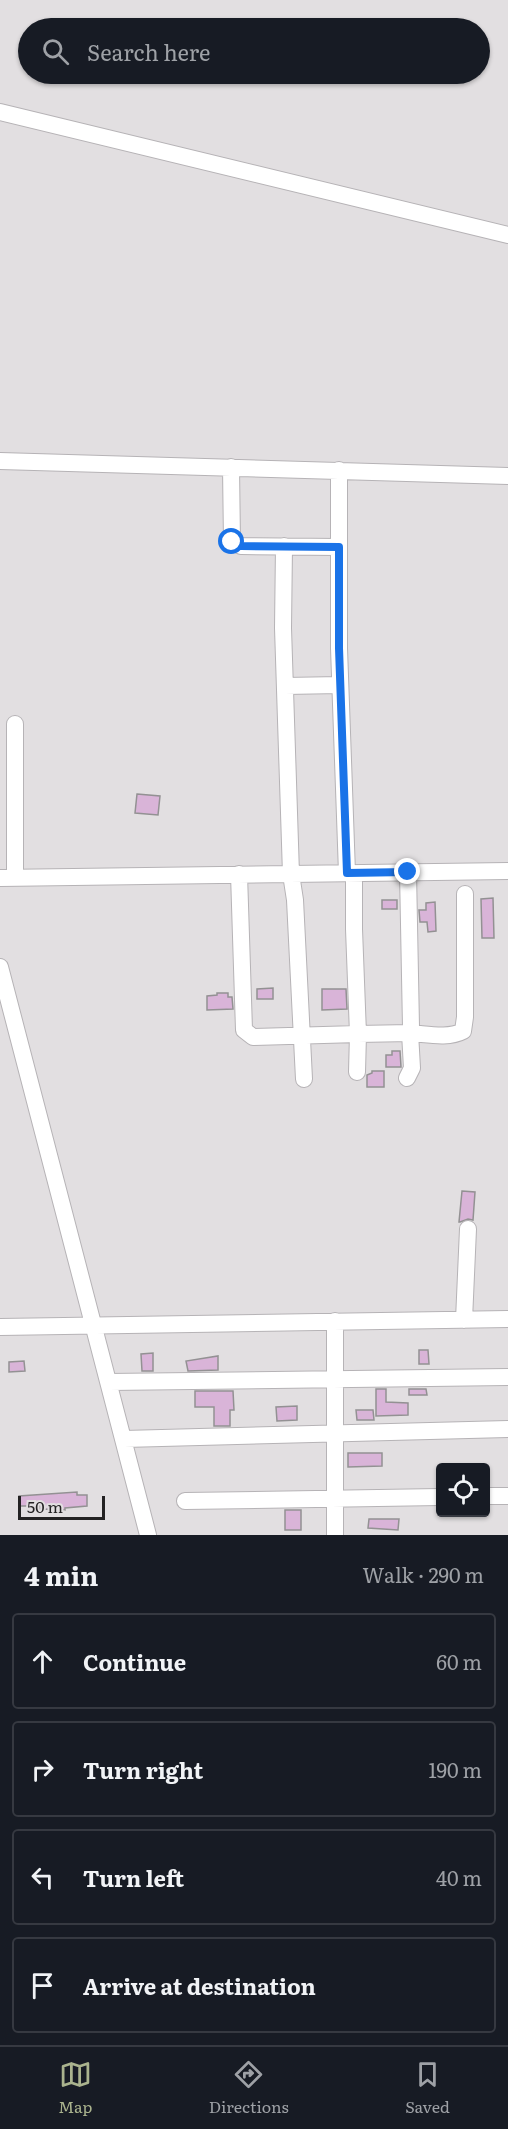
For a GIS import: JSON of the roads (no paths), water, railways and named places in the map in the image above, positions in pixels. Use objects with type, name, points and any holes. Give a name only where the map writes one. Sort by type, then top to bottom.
[{"type":"street","points":[[0,112],[508,235]]},
{"type":"street","points":[[0,461],[508,476]]},
{"type":"street","points":[[231,467],[232,542],[241,546],[339,547]]},
{"type":"street","points":[[339,470],[340,685],[354,929],[357,1072]]},
{"type":"street","points":[[284,546],[285,686],[291,874],[295,900],[304,1079]]},
{"type":"street","points":[[285,686],[340,685]]},
{"type":"street","points":[[15,724],[7,878],[508,871]]},
{"type":"street","points":[[407,1078],[412,1068],[408,872]]},
{"type":"street","points":[[239,874],[244,1030],[253,1037],[410,1033],[443,1035],[463,1031],[465,894]]},
{"type":"street","points":[[0,967],[148,1535]]},
{"type":"street","points":[[464,1320],[468,1229]]},
{"type":"street","points":[[0,1327],[508,1318]]},
{"type":"street","points":[[335,1321],[335,1535]]},
{"type":"street","points":[[109,1382],[508,1377]]},
{"type":"street","points":[[124,1439],[508,1429]]},
{"type":"street","points":[[490,1496],[508,1496]]},
{"type":"street","points":[[185,1502],[436,1497]]}]
